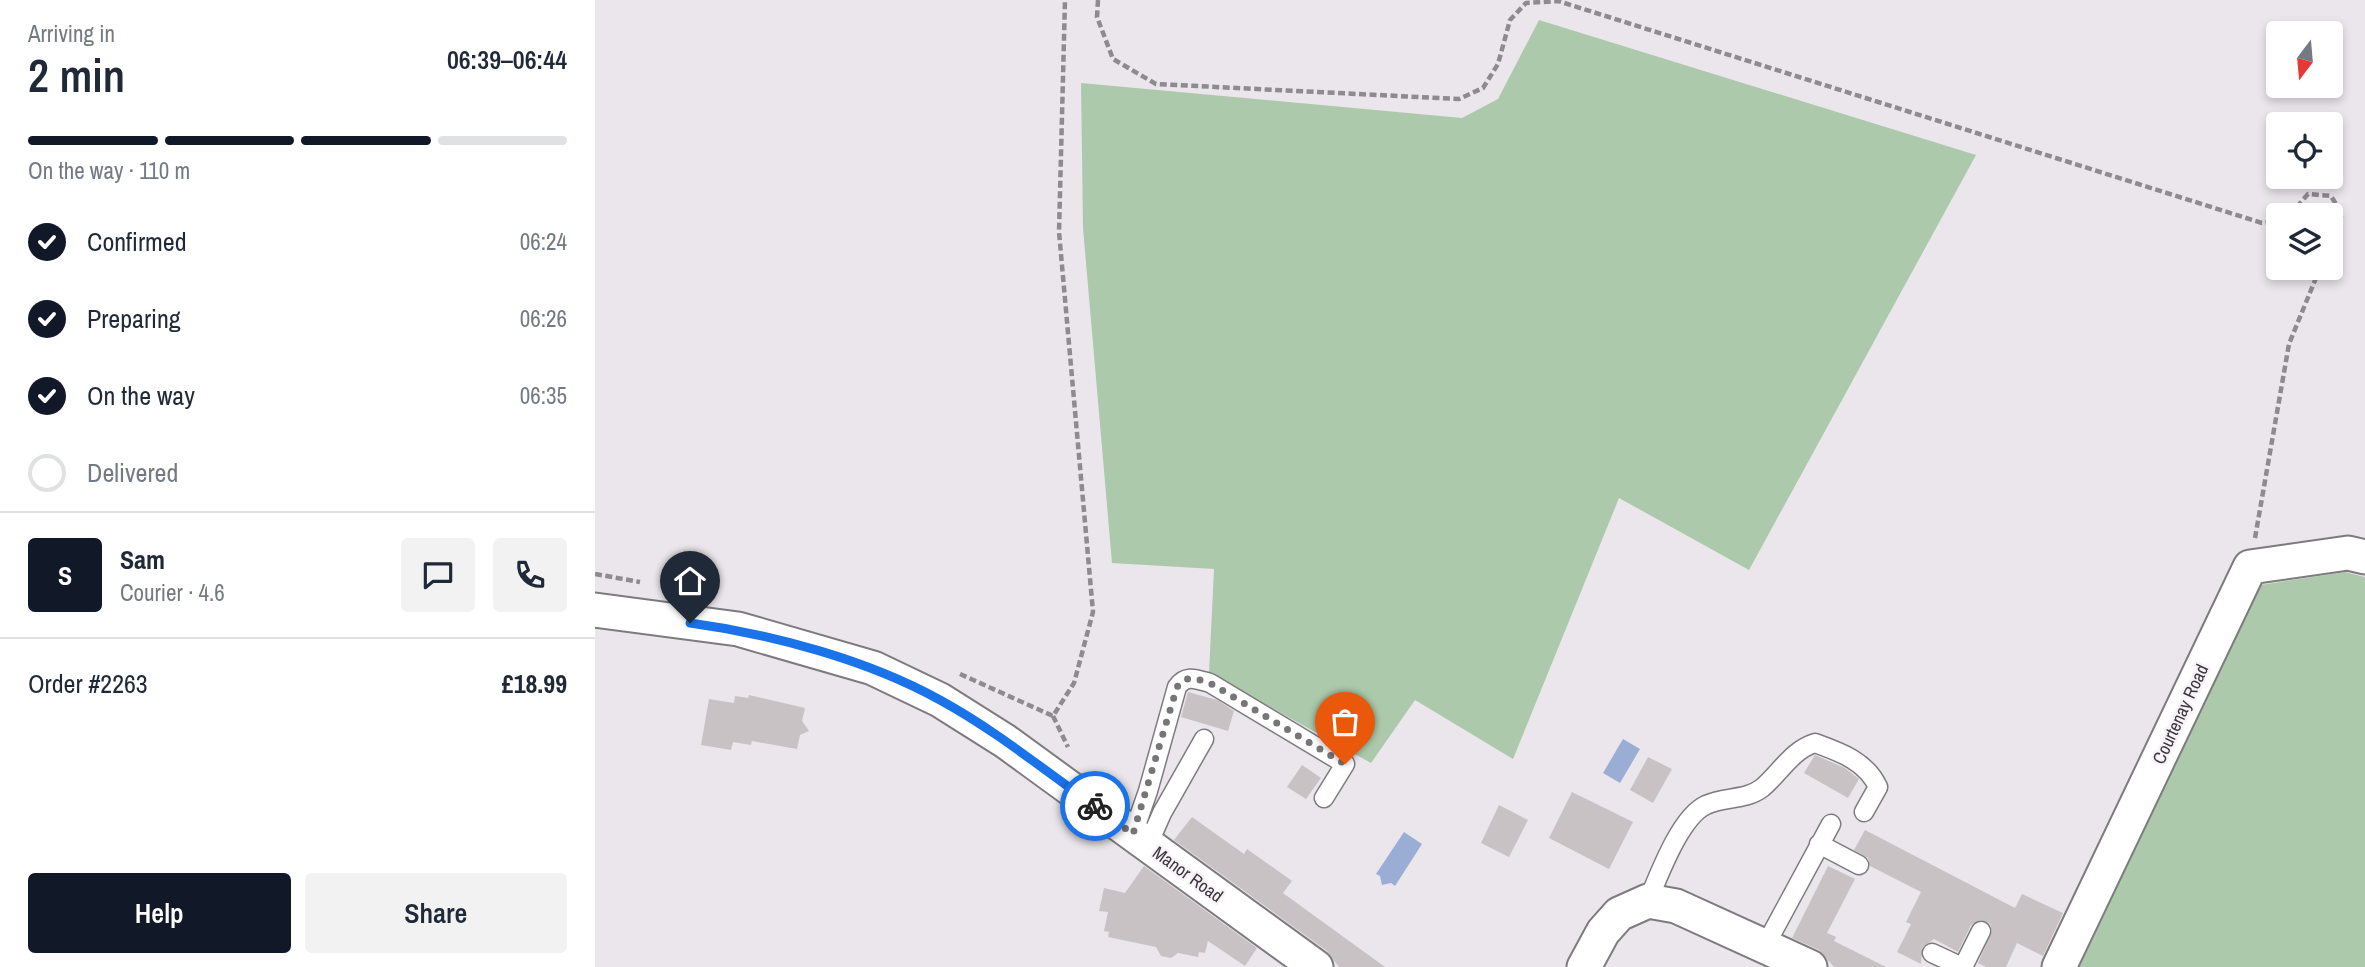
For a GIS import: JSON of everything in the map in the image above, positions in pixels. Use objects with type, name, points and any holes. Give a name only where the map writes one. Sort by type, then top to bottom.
[{"type":"street","points":[[2250,567],[2348,553],[2365,557]]},
{"type":"street","name":"Courtenay Road","points":[[2059,967],[2250,567]]},
{"type":"street","name":"Manor Road","points":[[595,610],[738,629],[873,668],[940,700],[1005,741],[1316,967]]},
{"type":"street","points":[[1584,967],[1602,932],[1619,914],[1648,901],[1676,906],[1810,967]]},
{"type":"lane","points":[[1140,839],[1177,687],[1182,680],[1188,678],[1210,683],[1345,764],[1324,798]]},
{"type":"lane","points":[[1140,839],[1162,813],[1204,738]]},
{"type":"lane","points":[[1648,901],[1668,855],[1692,815],[1704,805],[1718,800],[1745,797],[1760,789],[1803,746],[1815,743],[1831,749],[1871,772],[1878,786],[1864,812]]},
{"type":"lane","points":[[1765,946],[1831,824]]},
{"type":"lane","points":[[1819,844],[1859,865]]},
{"type":"lane","points":[[1932,953],[1963,967],[1981,931]]},
{"type":"path","points":[[958,673],[1052,716],[1074,683],[1093,612],[1059,232],[1065,0]]},
{"type":"path","points":[[1098,0],[1097,17],[1113,59],[1156,84],[1459,99],[1483,88],[1498,64],[1510,20],[1527,4],[1558,1],[2266,223]]},
{"type":"path","points":[[2300,203],[2308,194],[2331,196],[2335,203]]},
{"type":"path","points":[[2250,567],[2289,344],[2315,280]]},
{"type":"path","points":[[595,575],[650,584]]},
{"type":"green space","points":[[1539,20],[1976,155],[1749,570],[1619,498],[1513,759],[1415,700],[1371,763],[1209,673],[1214,569],[1112,563],[1083,228],[1081,83],[1462,118],[1498,99]]},
{"type":"green space","points":[[2345,572],[2365,577],[2365,967],[2074,967],[2260,585]]},
{"type":"water","points":[[1623,739],[1640,749],[1620,783],[1603,773]]},
{"type":"water","points":[[1404,832],[1422,844],[1395,886],[1391,883],[1382,885],[1380,876],[1376,874]]},
{"type":"building","points":[[1188,692],[1217,700],[1234,711],[1228,731],[1181,717]]},
{"type":"building","points":[[749,695],[805,708],[802,721],[809,731],[800,735],[797,749],[752,741],[751,745],[733,742],[731,750],[701,745],[709,699],[734,703],[735,696],[748,698]]},
{"type":"building","points":[[1815,755],[1845,768],[1859,779],[1848,798],[1804,773]]},
{"type":"building","points":[[1648,757],[1672,769],[1653,803],[1630,790]]},
{"type":"building","points":[[1302,765],[1321,778],[1306,799],[1287,787]]},
{"type":"building","points":[[1572,792],[1633,822],[1609,869],[1549,838]]},
{"type":"building","points":[[1499,805],[1528,820],[1509,857],[1481,843]]},
{"type":"building","points":[[1192,817],[1244,854],[1247,849],[1292,881],[1283,893],[1385,967],[1339,967],[1327,951],[1174,840]]},
{"type":"building","points":[[1865,830],[2015,908],[2022,894],[2063,913],[2043,956],[2017,943],[2006,967],[1986,967],[1978,963],[1992,931],[1990,924],[1981,920],[1971,925],[1958,952],[1934,939],[1922,948],[1921,964],[1897,952],[1911,924],[1906,922],[1921,892],[1870,866],[1868,858],[1854,850]]},
{"type":"building","points":[[1144,866],[1257,948],[1245,966],[1208,941],[1205,953],[1199,952],[1198,957],[1178,953],[1171,958],[1161,956],[1156,947],[1108,937],[1109,932],[1104,931],[1108,912],[1099,911],[1104,888],[1125,893]]},
{"type":"building","points":[[1828,866],[1855,879],[1827,933],[1836,937],[1834,941],[1886,967],[1834,967],[1819,950],[1792,938]]},
{"type":"way so far","points":[[1095,806],[1133,834],[1177,687],[1182,680],[1188,678],[1210,683],[1345,764]]},
{"type":"route","points":[[690,623],[738,629],[873,668],[940,700],[1005,741],[1095,806]]}]
